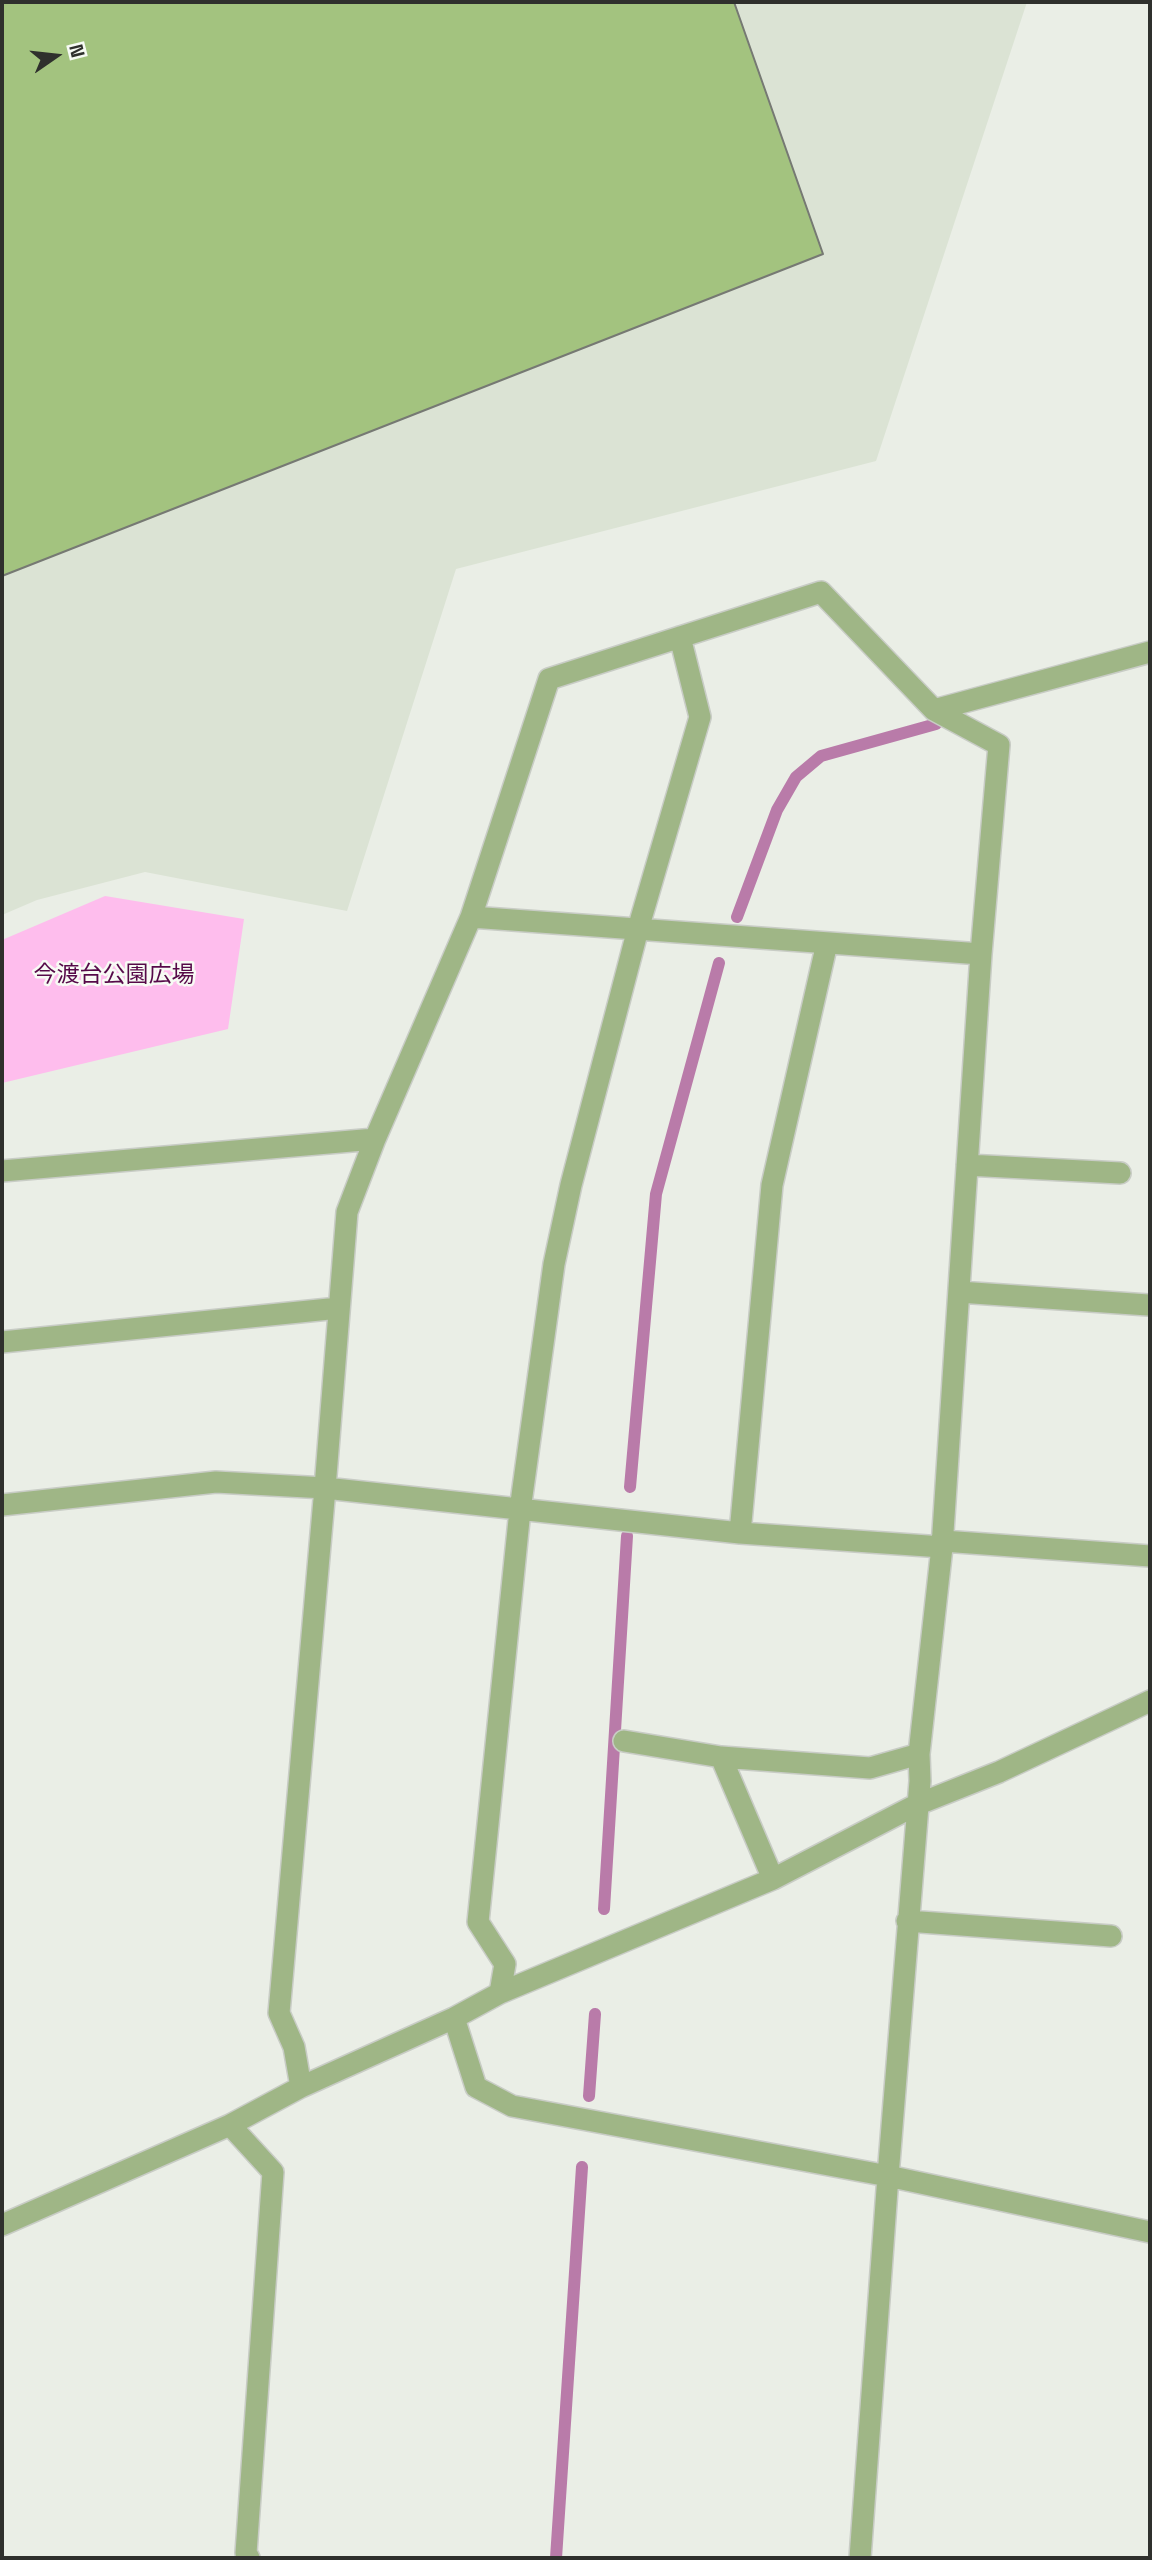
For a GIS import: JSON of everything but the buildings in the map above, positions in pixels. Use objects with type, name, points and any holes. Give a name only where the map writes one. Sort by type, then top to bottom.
[{"type":"street","points":[[301,2087],[295,2047],[279,2013],[347,1212],[375,1139],[471,917],[549,679],[821,592],[934,710],[999,746],[981,954],[943,1544],[919,1754],[920,1781],[907,1921],[860,2558]]},
{"type":"street","points":[[500,1993],[505,1964],[478,1922],[520,1510],[554,1264],[571,1185],[638,929],[700,717],[680,637]]},
{"type":"street","points":[[934,710],[1150,652]]},
{"type":"street","points":[[471,917],[981,954]]},
{"type":"street","points":[[740,1533],[772,1185],[827,943]]},
{"type":"street","points":[[2,1171],[375,1139]]},
{"type":"street","points":[[967,1165],[1121,1173]]},
{"type":"street","points":[[959,1292],[1148,1305]]},
{"type":"street","points":[[2,1342],[339,1308]]},
{"type":"street","points":[[2,1505],[216,1482],[325,1488],[740,1533],[1150,1556]]},
{"type":"street","points":[[2,2225],[230,2125],[301,2087],[454,2018],[500,1993],[773,1879],[916,1805],[999,1772],[1150,1701]]},
{"type":"street","points":[[624,1741],[721,1757],[870,1768],[919,1754]]},
{"type":"street","points":[[721,1757],[773,1879]]},
{"type":"street","points":[[907,1921],[1111,1936]]},
{"type":"street","points":[[454,2018],[476,2087],[512,2106],[888,2176],[1150,2232]]},
{"type":"street","points":[[230,2125],[273,2172],[246,2553],[249,2558]]},
{"type":"shaded area","points":[[2,2],[1027,2],[876,461],[456,569],[347,911],[145,872],[37,900],[2,915]]},
{"type":"green space","name":"今渡台公園広場","points":[[105,896],[244,919],[228,1029],[2,1083],[2,940]]},
{"type":"waterway","points":[[737,917],[777,810],[796,777],[821,756],[936,724]]},
{"type":"waterway","points":[[630,1487],[656,1194],[719,963]]},
{"type":"waterway","points":[[604,1909],[627,1536]]},
{"type":"waterway","points":[[589,2096],[595,2014]]},
{"type":"waterway","points":[[556,2558],[582,2167]]}]
